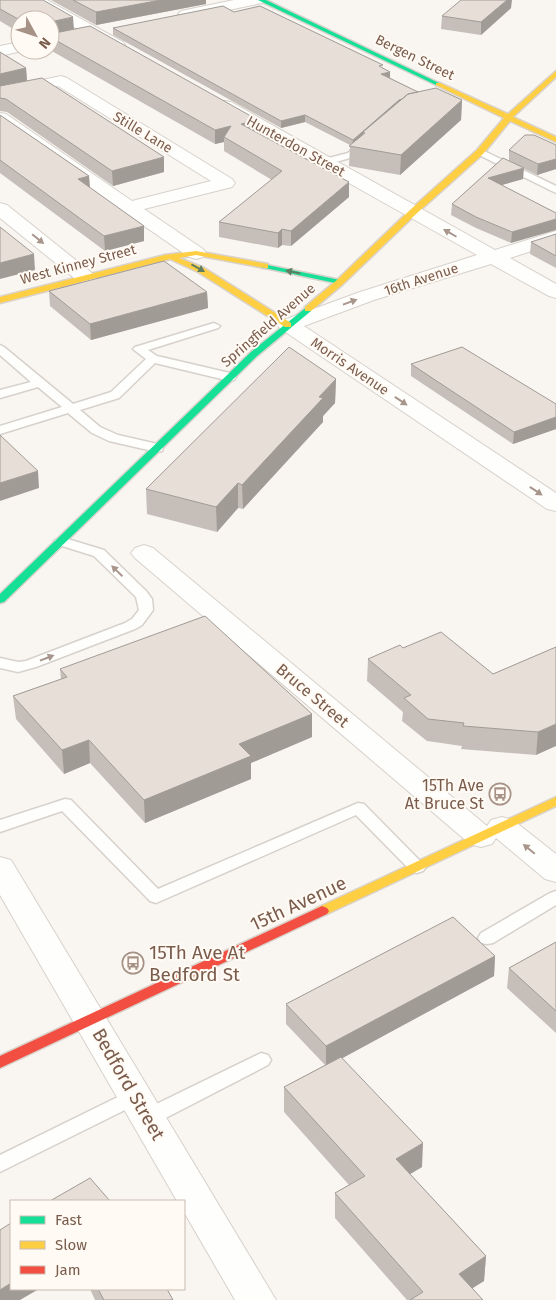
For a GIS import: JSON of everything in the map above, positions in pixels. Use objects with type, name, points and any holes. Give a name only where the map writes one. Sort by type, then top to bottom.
[{"type":"main road","name":"Bergen Street","points":[[259,0],[556,140]]},
{"type":"main road","name":"Springfield Avenue","points":[[0,599],[230,377],[340,282],[412,212],[480,152],[508,118],[556,73]]},
{"type":"main road","points":[[164,257],[196,253],[219,256],[340,282]]},
{"type":"main road","name":"West Kinney Street","points":[[0,300],[164,257]]},
{"type":"main road","name":"Morris Avenue","points":[[164,257],[178,259],[201,270],[288,325]]},
{"type":"main road","name":"15th Avenue","points":[[0,1062],[556,801]]},
{"type":"street","points":[[36,0],[129,52]]},
{"type":"street","points":[[171,17],[259,0]]},
{"type":"street","points":[[68,38],[114,29]]},
{"type":"street","name":"Stille Lane","points":[[0,94],[61,81],[226,183],[129,208]]},
{"type":"street","name":"Hunterdon Street","points":[[214,100],[556,292]]},
{"type":"street","points":[[0,118],[196,253]]},
{"type":"street","points":[[0,209],[86,278]]},
{"type":"street","name":"16th Avenue","points":[[288,325],[367,296],[556,238]]},
{"type":"street","name":"Morris Avenue","points":[[288,325],[556,504]]},
{"type":"street","name":"Bruce Street","points":[[144,553],[491,832],[556,871]]},
{"type":"street","name":"Bedford Street","points":[[0,868],[256,1300]]},
{"type":"lane","points":[[445,100],[462,96]]},
{"type":"lane","points":[[324,162],[350,155],[373,136]]},
{"type":"lane","points":[[480,152],[556,190]]},
{"type":"lane","points":[[214,326],[139,349],[153,359],[230,377]]},
{"type":"lane","points":[[0,349],[96,430],[114,438],[157,448]]},
{"type":"lane","points":[[0,430],[114,395],[153,359]]},
{"type":"lane","points":[[0,394],[40,382]]},
{"type":"lane","points":[[0,663],[18,667],[31,664],[130,626],[137,622],[146,610],[145,599],[141,594],[99,554],[84,547],[61,541]]},
{"type":"lane","points":[[0,826],[65,804],[156,897],[358,808],[417,867]]},
{"type":"lane","points":[[487,938],[556,898]]},
{"type":"lane","points":[[0,1164],[261,1060]]},
{"type":"building","points":[[0,0],[43,0],[73,17],[60,20],[60,10],[10,10],[10,14],[0,9]]},
{"type":"building","points":[[73,0],[161,0],[96,12]]},
{"type":"building","points":[[461,0],[507,0],[481,22],[442,16]]},
{"type":"building","points":[[223,6],[234,12],[260,6],[383,65],[379,66],[390,72],[381,74],[418,92],[408,94],[399,100],[353,140],[305,115],[281,121],[113,28]]},
{"type":"building","points":[[90,26],[258,120],[241,124],[349,182],[291,231],[282,229],[278,233],[219,222],[282,171],[224,137],[231,126],[215,130],[60,43],[60,32]]},
{"type":"building","points":[[0,52],[10,60],[26,68],[0,74]]},
{"type":"building","points":[[42,78],[164,157],[112,171],[6,99],[0,98],[0,86]]},
{"type":"building","points":[[436,88],[462,100],[401,155],[349,146],[408,94]]},
{"type":"building","points":[[0,115],[89,176],[78,179],[144,226],[104,236],[0,160]]},
{"type":"building","points":[[525,135],[534,135],[556,145],[556,159],[538,164],[509,150]]},
{"type":"building","points":[[503,158],[524,168],[488,178],[556,213],[556,219],[512,232],[476,217],[452,204]]},
{"type":"building","points":[[0,227],[34,254],[0,263]]},
{"type":"building","points":[[556,234],[556,256],[531,242]]},
{"type":"building","points":[[164,261],[207,292],[90,324],[49,291]]},
{"type":"building","points":[[289,347],[336,379],[319,397],[323,398],[242,485],[238,483],[216,507],[146,489]]},
{"type":"building","points":[[462,347],[556,404],[556,417],[514,432],[411,364]]},
{"type":"building","points":[[0,435],[38,471],[0,483]]},
{"type":"building","points":[[205,616],[312,714],[239,744],[251,756],[144,800],[89,740],[62,750],[13,696],[67,677],[60,669]]},
{"type":"building","points":[[441,632],[493,674],[556,647],[556,724],[538,732],[463,726],[464,723],[428,719],[404,698],[411,695],[368,659],[400,645],[403,648]]},
{"type":"building","points":[[453,917],[495,956],[326,1046],[286,1004]]},
{"type":"building","points":[[556,942],[556,1011],[509,968]]},
{"type":"building","points":[[341,1057],[423,1143],[396,1159],[486,1256],[459,1274],[483,1300],[410,1300],[423,1292],[335,1193],[365,1176],[284,1087]]},
{"type":"building","points":[[90,1178],[109,1200],[52,1200]]},
{"type":"building","points":[[10,1224],[10,1284],[0,1290],[0,1230]]},
{"type":"building","points":[[99,1290],[168,1290],[173,1300],[104,1300]]},
{"type":"traffic: fast","points":[[261,0],[438,84]]},
{"type":"traffic: fast","points":[[265,266],[340,282]]},
{"type":"traffic: fast","points":[[0,600],[254,354],[308,309]]},
{"type":"traffic: slow","points":[[308,309],[340,282],[413,212],[480,152],[508,118],[556,73]]},
{"type":"traffic: slow","points":[[438,84],[556,140]]},
{"type":"traffic: slow","points":[[0,300],[165,257],[196,253],[265,266]]},
{"type":"traffic: slow","points":[[173,258],[201,270],[288,325]]},
{"type":"traffic: slow","points":[[322,911],[556,801]]},
{"type":"traffic: jam","points":[[0,1062],[322,911]]},
{"type":"place","name":"15Th Ave At Bruce St","points":[[500,794]]},
{"type":"place","name":"15Th Ave At Bedford St","points":[[133,963]]}]
